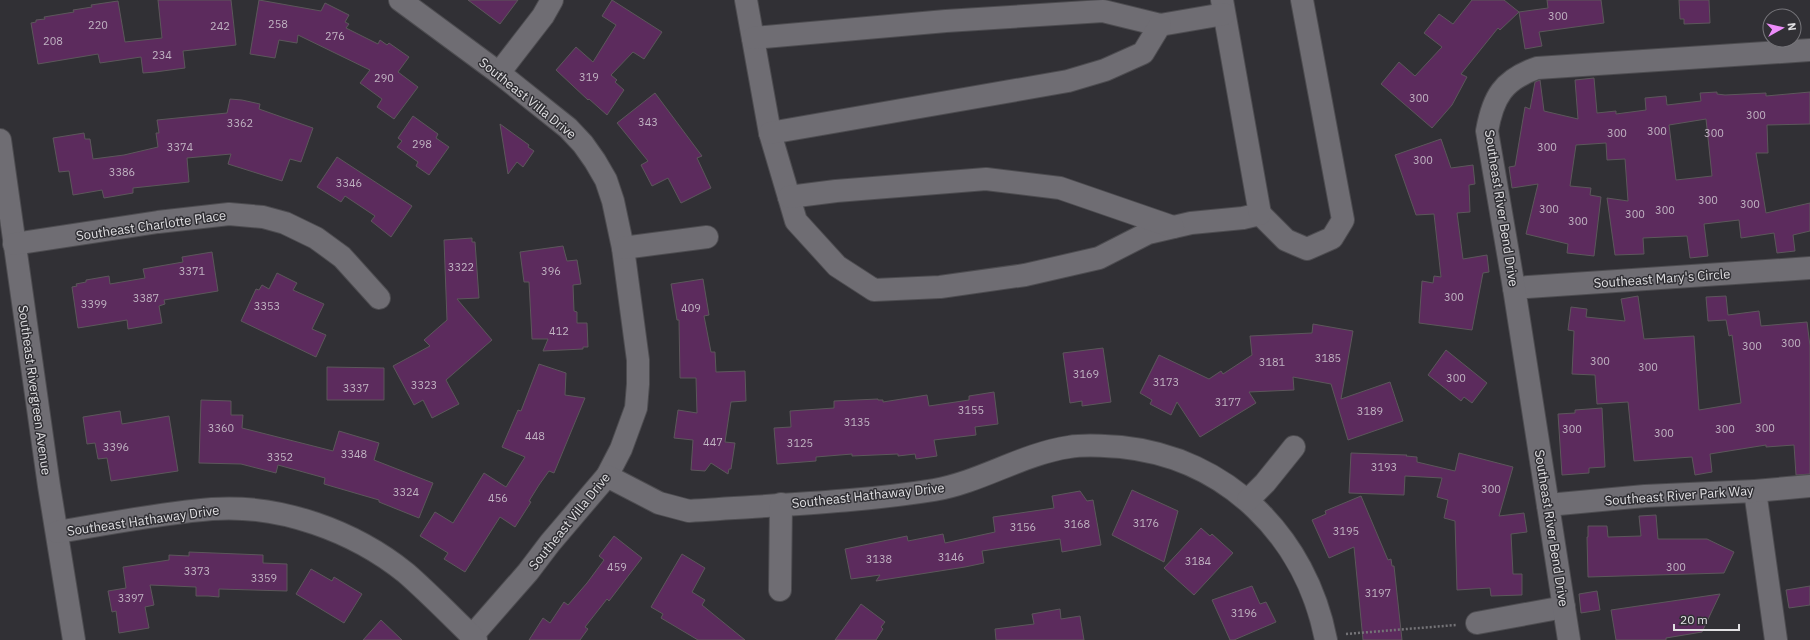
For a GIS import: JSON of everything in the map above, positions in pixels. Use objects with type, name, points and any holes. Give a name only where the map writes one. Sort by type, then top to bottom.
[{"type":"street","name":"Southeast Villa Drive","points":[[400,0],[499,73],[568,128],[583,144],[595,161],[606,180],[613,201],[622,248],[638,360],[636,408],[621,449],[607,476],[550,543],[474,638]]},
{"type":"street","points":[[499,73],[543,16],[552,0]]},
{"type":"street","points":[[746,0],[770,133],[796,221],[837,266],[874,290],[940,287],[1025,275],[1099,258],[1148,233],[1191,223],[1243,218],[1260,214]]},
{"type":"street","points":[[753,38],[946,21],[1103,11],[1160,25],[1223,7],[1260,214],[1286,240],[1307,249],[1332,238],[1343,220],[1302,0]]},
{"type":"street","points":[[770,133],[1068,82],[1105,70],[1143,53],[1160,25]]},
{"type":"street","name":"Southeast River Bend Drive","points":[[1569,640],[1514,288],[1487,131],[1491,110],[1497,97],[1511,81],[1523,73],[1537,68],[1810,50]]},
{"type":"street","name":"Southeast Rivergreen Avenue","points":[[0,141],[14,244],[74,640]]},
{"type":"street","points":[[789,198],[836,191],[986,179],[1060,188],[1173,227]]},
{"type":"street","name":"Southeast Charlotte Place","points":[[14,244],[158,222],[229,214],[263,217],[285,223],[316,238],[342,257],[378,298]]},
{"type":"street","points":[[622,248],[707,237]]},
{"type":"street","name":"Southeast Mary's Circle","points":[[1514,288],[1810,268]]},
{"type":"street","name":"Southeast Hathaway Drive","points":[[607,476],[659,503],[688,511],[876,497],[936,490],[977,478],[1003,467],[1052,450],[1099,445],[1139,449],[1165,455],[1203,470],[1248,500],[1269,522],[1294,555],[1312,589],[1326,638]]},
{"type":"street","points":[[1248,500],[1265,483],[1294,447]]},
{"type":"street","name":"Southeast River Park Way","points":[[1548,505],[1645,496],[1755,491],[1810,486]]},
{"type":"street","points":[[1755,491],[1776,640]]},
{"type":"street","name":"Southeast Hathaway Drive","points":[[780,590],[781,504]]},
{"type":"street","name":"Southeast Hathaway Drive","points":[[57,532],[213,509],[275,512],[309,521],[347,537],[378,553],[406,574],[474,638]]},
{"type":"street","points":[[1477,623],[1564,607]]},
{"type":"path","points":[[1326,638],[1477,623]]},
{"type":"building","points":[[158,0],[231,0],[236,45],[183,51],[185,68],[155,72],[143,73],[141,57],[100,63],[98,54],[38,64],[31,23],[36,22],[36,20],[45,19],[44,17],[74,12],[73,10],[92,7],[91,5],[118,1],[125,42],[162,38]]},
{"type":"building","points":[[259,0],[321,11],[325,3],[349,15],[345,22],[349,24],[346,28],[378,44],[380,40],[387,45],[389,43],[409,57],[398,72],[418,87],[394,119],[377,107],[382,99],[360,83],[370,70],[298,35],[297,43],[279,40],[275,58],[250,54]]},
{"type":"building","points":[[468,0],[518,0],[500,24]]},
{"type":"building","points":[[612,0],[662,32],[644,59],[633,52],[611,75],[617,80],[615,82],[624,90],[607,115],[589,99],[588,100],[556,70],[576,47],[593,62],[616,25],[602,16]]},
{"type":"building","points":[[1472,0],[1504,0],[1519,12],[1500,30],[1498,28],[1461,74],[1467,77],[1452,105],[1432,128],[1381,84],[1399,62],[1415,76],[1442,47],[1424,33],[1439,14],[1453,24]]},
{"type":"building","points":[[1547,0],[1601,0],[1604,23],[1539,32],[1542,46],[1525,49],[1519,12],[1548,8]]},
{"type":"building","points":[[1679,0],[1709,0],[1710,23],[1684,24],[1684,19],[1680,19]]},
{"type":"building","points":[[1594,78],[1597,113],[1616,111],[1616,114],[1646,110],[1645,98],[1666,96],[1667,105],[1701,101],[1700,93],[1717,92],[1717,94],[1725,95],[1766,93],[1766,96],[1810,92],[1810,124],[1767,125],[1768,153],[1756,153],[1766,213],[1810,203],[1810,231],[1793,235],[1795,251],[1777,253],[1774,233],[1741,238],[1739,220],[1704,224],[1708,256],[1690,258],[1687,236],[1643,238],[1644,254],[1615,255],[1607,198],[1628,201],[1625,159],[1607,160],[1606,143],[1576,145],[1570,186],[1591,188],[1590,195],[1601,197],[1594,256],[1567,253],[1568,244],[1526,234],[1538,184],[1512,188],[1509,167],[1515,166],[1525,107],[1530,109],[1535,82],[1540,80],[1544,111],[1578,119],[1575,80]],"holes":[[[1706,119],[1712,176],[1676,180],[1669,125]]]},
{"type":"building","points":[[655,93],[702,156],[697,158],[711,188],[681,203],[668,178],[652,186],[641,165],[648,161],[617,123]]},
{"type":"building","points":[[230,99],[260,104],[259,109],[313,128],[301,162],[290,159],[282,181],[228,164],[231,154],[187,158],[189,182],[133,188],[133,193],[104,198],[102,190],[73,195],[69,171],[59,172],[53,138],[84,133],[85,139],[90,139],[93,159],[124,155],[158,147],[156,133],[159,133],[157,120],[227,113]]},
{"type":"building","points":[[413,116],[438,134],[436,138],[449,147],[429,175],[416,166],[418,162],[397,147],[402,141],[398,138]]},
{"type":"building","points":[[500,124],[529,145],[528,147],[534,151],[523,167],[517,162],[508,174]]},
{"type":"building","points":[[1441,139],[1451,168],[1473,165],[1475,184],[1469,185],[1470,212],[1457,213],[1463,259],[1487,255],[1489,272],[1483,273],[1472,330],[1419,323],[1422,281],[1433,283],[1434,276],[1441,277],[1434,214],[1416,215],[1395,155]]},
{"type":"building","points":[[337,157],[412,206],[391,237],[371,221],[375,216],[345,196],[341,202],[317,187]]},
{"type":"building","points":[[472,238],[472,242],[475,242],[479,298],[457,299],[492,340],[446,380],[459,404],[432,418],[423,400],[414,405],[393,366],[430,346],[424,340],[447,320],[444,240]]},
{"type":"building","points":[[563,246],[567,261],[577,260],[581,284],[573,285],[574,311],[577,312],[577,323],[587,323],[588,347],[583,347],[583,349],[543,351],[548,339],[532,339],[529,282],[524,282],[520,252]]},
{"type":"building","points":[[212,252],[218,291],[164,300],[165,304],[159,306],[162,323],[128,329],[127,320],[78,328],[72,287],[77,286],[76,284],[86,282],[86,280],[109,276],[110,284],[145,278],[143,269],[183,262],[182,257]]},
{"type":"building","points":[[277,273],[297,283],[293,290],[324,304],[312,329],[326,335],[316,357],[241,321],[256,289],[259,290],[262,285],[269,289]]},
{"type":"building","points":[[703,279],[709,315],[704,316],[711,352],[715,352],[716,372],[745,371],[746,401],[731,402],[725,442],[735,443],[731,469],[729,469],[728,474],[711,463],[705,471],[691,470],[693,440],[674,438],[678,410],[697,413],[696,378],[680,378],[679,320],[677,320],[671,284]]},
{"type":"building","points":[[1638,296],[1644,339],[1694,336],[1699,410],[1741,403],[1732,335],[1729,336],[1726,320],[1708,321],[1706,297],[1726,296],[1728,315],[1759,311],[1761,326],[1807,322],[1810,346],[1810,474],[1796,475],[1794,445],[1766,447],[1766,445],[1710,454],[1712,472],[1695,475],[1692,457],[1634,461],[1628,402],[1597,404],[1595,375],[1572,374],[1574,331],[1568,330],[1571,307],[1587,309],[1586,317],[1625,321],[1621,299]]},
{"type":"building","points":[[1313,324],[1353,331],[1341,399],[1390,382],[1403,421],[1348,440],[1331,384],[1293,377],[1294,390],[1249,392],[1256,403],[1200,437],[1177,402],[1171,415],[1150,404],[1152,400],[1140,393],[1159,355],[1209,379],[1221,371],[1223,374],[1252,355],[1250,336],[1312,333]]},
{"type":"building","points":[[1103,348],[1111,402],[1082,406],[1082,401],[1070,403],[1063,353]]},
{"type":"building","points":[[1446,350],[1487,383],[1472,403],[1464,397],[1461,401],[1428,375]]},
{"type":"building","points":[[539,364],[566,373],[565,395],[585,398],[554,473],[549,471],[529,501],[531,502],[515,527],[500,517],[465,572],[444,559],[448,553],[420,536],[435,512],[453,523],[484,473],[506,487],[525,457],[502,447],[518,410],[521,411]]},
{"type":"building","points":[[327,367],[384,368],[384,400],[327,400]]},
{"type":"building","points":[[994,392],[998,424],[975,427],[976,435],[934,440],[937,456],[916,459],[915,454],[898,456],[898,454],[852,456],[852,454],[816,457],[816,461],[777,464],[774,428],[791,427],[790,411],[834,408],[834,401],[878,399],[883,400],[883,402],[927,395],[929,406],[969,400],[969,396]]},
{"type":"building","points":[[201,400],[231,401],[231,415],[243,415],[242,428],[333,451],[339,431],[379,443],[374,460],[433,483],[419,518],[379,502],[379,500],[324,484],[325,478],[278,465],[276,473],[241,464],[199,463]]},
{"type":"building","points":[[1602,408],[1605,467],[1589,468],[1589,473],[1562,475],[1558,414],[1575,413],[1575,410]]},
{"type":"building","points":[[120,411],[122,424],[169,416],[178,471],[111,481],[107,458],[98,459],[95,443],[87,444],[83,417]]},
{"type":"building","points":[[1351,453],[1407,455],[1406,456],[1417,457],[1417,462],[1455,471],[1459,453],[1513,467],[1499,516],[1524,513],[1527,532],[1511,534],[1513,574],[1522,574],[1522,595],[1491,596],[1490,588],[1457,590],[1455,521],[1444,518],[1448,500],[1437,497],[1442,478],[1405,476],[1404,495],[1349,493]]},
{"type":"building","points":[[1132,490],[1178,511],[1164,562],[1112,535]]},
{"type":"building","points":[[1080,491],[1087,501],[1093,500],[1101,545],[1062,552],[1060,539],[982,551],[984,563],[965,567],[876,581],[880,575],[851,579],[845,549],[907,536],[908,541],[943,534],[945,543],[995,532],[993,517],[1054,508],[1052,496]]},
{"type":"building","points":[[1361,496],[1388,560],[1391,559],[1392,566],[1394,566],[1402,640],[1363,640],[1354,547],[1329,558],[1312,520],[1326,514],[1325,511]]},
{"type":"building","points":[[1656,515],[1658,539],[1707,539],[1734,552],[1724,573],[1588,577],[1588,526],[1607,526],[1608,537],[1641,536],[1639,516]]},
{"type":"building","points":[[1201,528],[1210,536],[1212,534],[1233,553],[1194,595],[1164,568]]},
{"type":"building","points":[[614,536],[642,558],[609,601],[607,599],[585,627],[588,629],[580,640],[529,640],[543,618],[550,623],[564,602],[568,605],[587,583],[604,560],[599,556]]},
{"type":"building","points":[[189,552],[263,555],[263,563],[287,564],[287,591],[219,589],[219,597],[196,596],[196,587],[150,585],[154,605],[145,607],[149,628],[119,633],[116,611],[112,612],[108,591],[126,588],[123,567],[169,560],[169,555],[189,556]]},
{"type":"building","points":[[682,554],[705,568],[692,592],[705,600],[702,605],[745,640],[698,640],[661,618],[663,614],[651,607]]},
{"type":"building","points":[[311,569],[332,581],[334,577],[362,594],[344,623],[296,594]]},
{"type":"building","points":[[1252,586],[1260,604],[1266,602],[1276,622],[1234,640],[1230,640],[1212,600]]},
{"type":"building","points":[[1810,586],[1810,605],[1789,608],[1786,590]]},
{"type":"building","points":[[1597,591],[1600,610],[1581,613],[1579,594]]},
{"type":"building","points":[[1720,594],[1702,632],[1666,638],[1666,640],[1616,640],[1611,610]]},
{"type":"building","points":[[861,604],[885,622],[881,627],[883,629],[876,640],[835,640]]},
{"type":"building","points":[[1060,609],[1061,619],[1080,616],[1084,640],[996,640],[995,629],[1034,624],[1032,614]]},
{"type":"building","points":[[381,620],[402,640],[363,640]]}]
